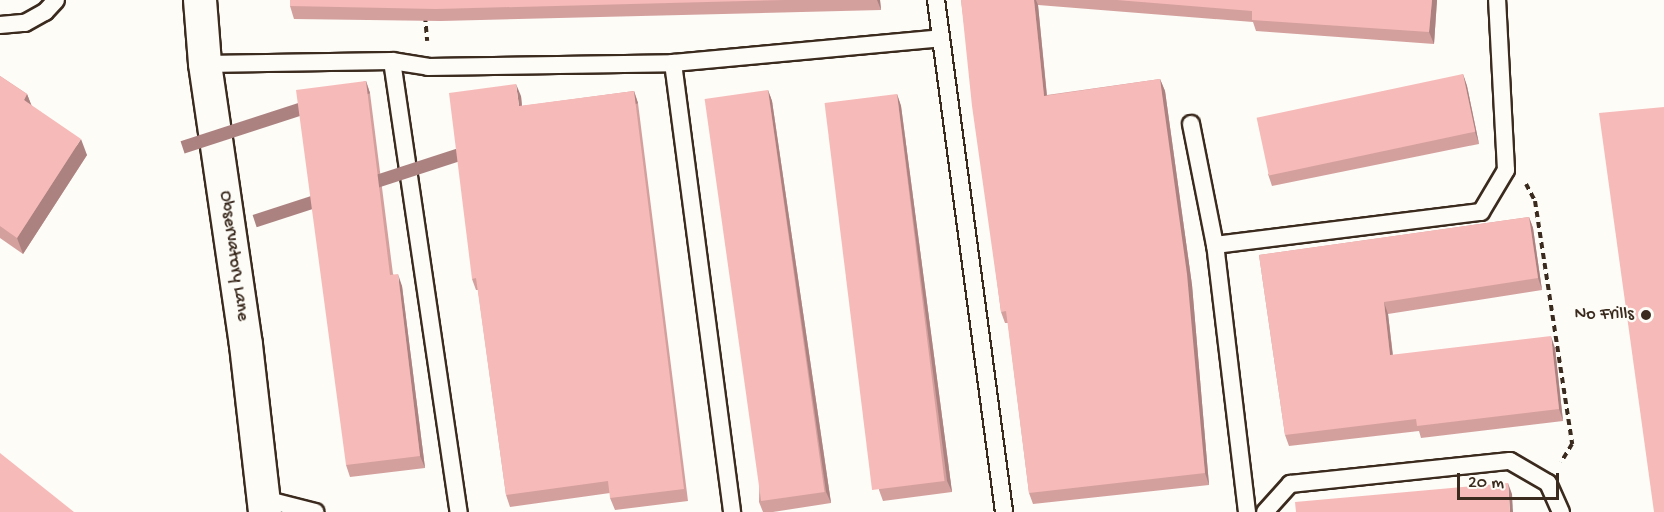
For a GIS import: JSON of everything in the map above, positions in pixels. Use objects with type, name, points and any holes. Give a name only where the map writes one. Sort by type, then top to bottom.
[{"type":"street","name":"Observatory Lane","points":[[200,0],[205,64],[246,345],[264,506]]},
{"type":"lane","points":[[0,25],[25,23],[45,12],[56,0]]},
{"type":"lane","points":[[936,0],[1004,512]]},
{"type":"lane","points":[[1215,245],[1481,212],[1506,170],[1497,0]]},
{"type":"lane","points":[[205,64],[392,61],[428,67],[673,63],[941,38]]},
{"type":"lane","points":[[392,61],[459,512]]},
{"type":"lane","points":[[673,63],[732,512]]},
{"type":"lane","points":[[1191,124],[1215,245],[1247,512]]},
{"type":"lane","points":[[1265,512],[1290,484],[1510,461],[1548,483],[1561,512]]},
{"type":"lane","points":[[264,506],[315,512]]},
{"type":"path","points":[[425,11],[428,67]]},
{"type":"path","points":[[1505,140],[1535,201],[1572,444],[1548,483]]},
{"type":"building","points":[[290,0],[784,0],[436,9],[290,6]]},
{"type":"building","points":[[961,0],[1034,0],[1044,96],[1160,79],[1187,274],[1205,473],[1029,493],[1006,311],[1001,312],[972,106]]},
{"type":"building","points":[[1117,0],[1432,0],[1429,32],[1252,20],[1252,11]]},
{"type":"building","points":[[1463,74],[1475,132],[1269,176],[1257,118]]},
{"type":"building","points":[[0,76],[27,94],[24,100],[81,139],[17,238],[0,226]]},
{"type":"building","points":[[366,81],[390,275],[398,274],[420,456],[346,465],[296,90]]},
{"type":"building","points":[[516,84],[519,106],[634,91],[684,489],[610,498],[608,481],[506,495],[476,278],[472,279],[449,93]]},
{"type":"building","points":[[768,90],[825,492],[761,501],[705,99]]},
{"type":"building","points":[[897,94],[945,481],[872,490],[825,103]]},
{"type":"building","name":"No Frills","points":[[1664,107],[1664,512],[1654,512],[1599,113]]},
{"type":"building","points":[[1529,217],[1538,278],[1384,302],[1390,355],[1551,336],[1559,409],[1417,426],[1416,419],[1285,435],[1259,255]]},
{"type":"building","points":[[0,453],[74,512],[0,512]]},
{"type":"building","points":[[1508,483],[1510,512],[1296,512],[1295,502]]},
{"type":"place","name":"No Frills","points":[[1646,315]]}]
